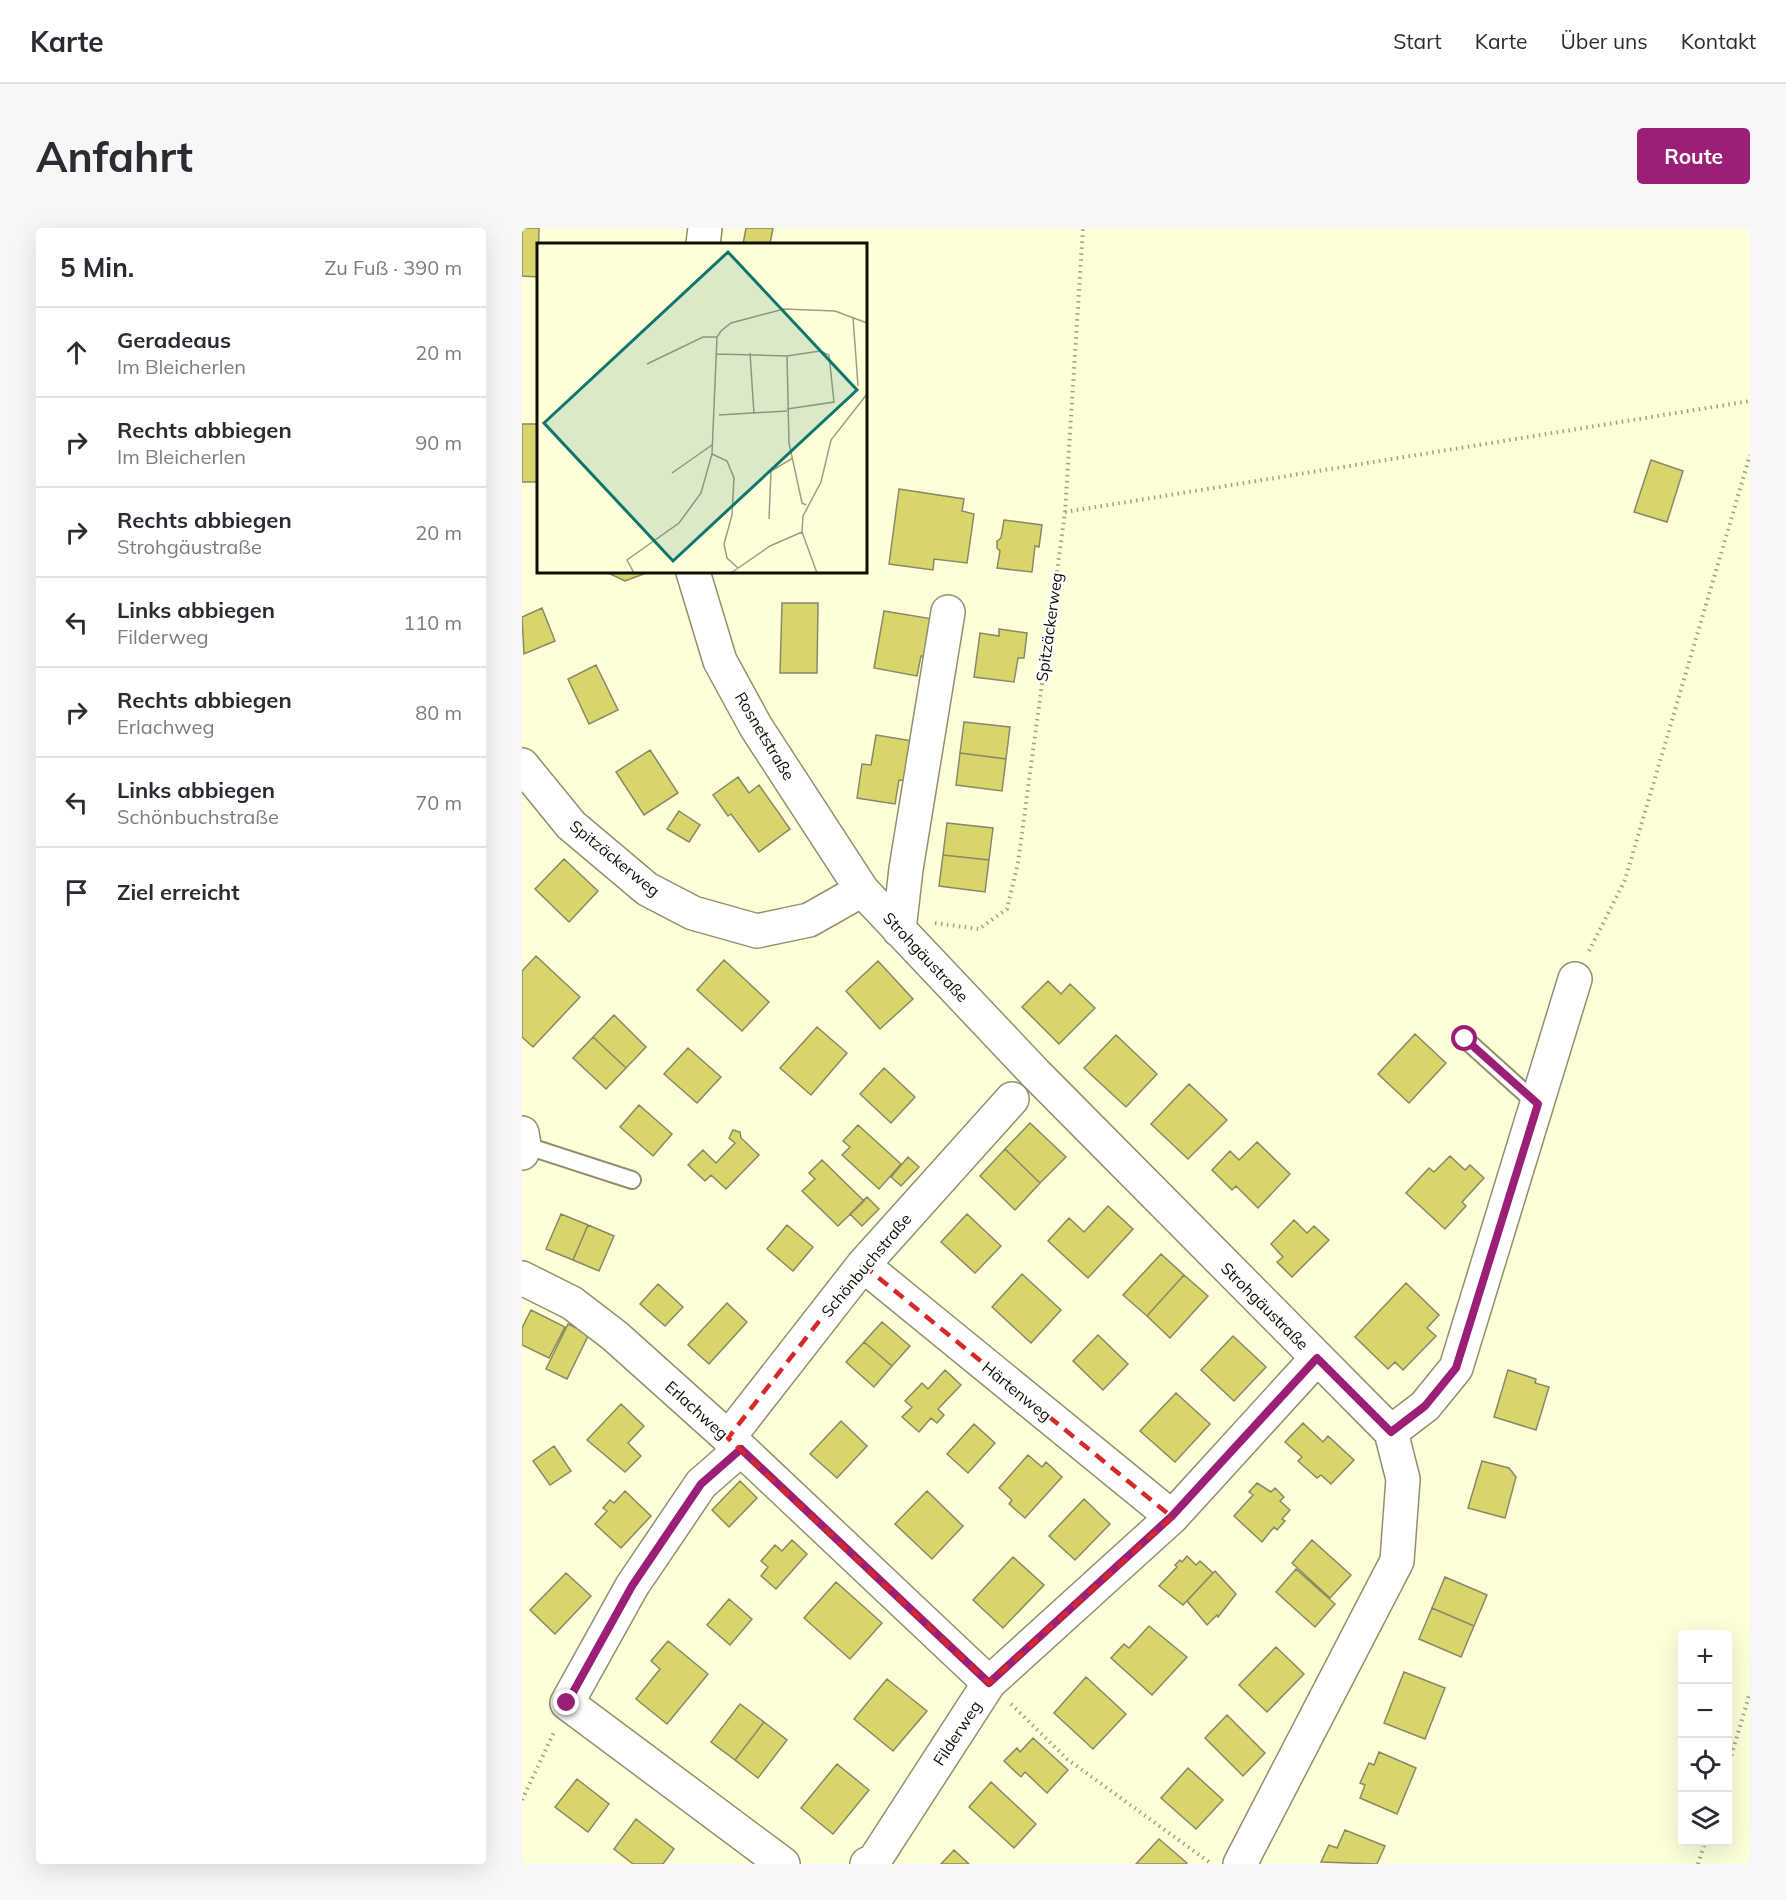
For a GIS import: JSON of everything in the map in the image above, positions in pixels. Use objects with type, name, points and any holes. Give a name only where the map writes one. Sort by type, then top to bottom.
[{"type":"street","points":[[703,243],[705,228]]},
{"type":"street","name":"Rosnetstraße","points":[[693,573],[720,661],[756,727],[862,890]]},
{"type":"street","points":[[899,930],[906,869],[948,612]]},
{"type":"street","name":"Spitzäckerweg","points":[[522,765],[571,825],[647,889],[693,913],[757,931],[809,920],[862,890]]},
{"type":"street","name":"Strohgäustraße","points":[[862,890],[1036,1074],[1391,1432]]},
{"type":"street","points":[[1240,1864],[1397,1561],[1403,1479],[1391,1432],[1425,1406],[1456,1368],[1575,979]]},
{"type":"street","name":"Schönbuchstraße","points":[[567,1703],[632,1586],[701,1484],[734,1444],[863,1265],[1012,1099]]},
{"type":"street","name":"Härtenweg","points":[[863,1265],[1172,1516]]},
{"type":"street","name":"Erlachweg","points":[[522,1278],[572,1304],[615,1336],[989,1683]]},
{"type":"street","name":"Filderweg","points":[[867,1864],[874,1861],[989,1683],[1172,1516],[1317,1358]]},
{"type":"street","points":[[567,1703],[783,1864]]},
{"type":"lane","points":[[1465,1039],[1538,1104]]},
{"type":"lane","points":[[523,1144],[632,1180]]},
{"type":"path","name":"Spitzäckerweg","points":[[899,930],[919,921],[980,928],[1007,909],[1018,863],[1065,512],[1083,228]]},
{"type":"path","points":[[1065,512],[1750,401]]},
{"type":"path","points":[[1575,979],[1624,880],[1750,455]]},
{"type":"path","points":[[989,1683],[1067,1759],[1212,1864]]},
{"type":"path","points":[[1732,1753],[1750,1692]]},
{"type":"path","points":[[522,1800],[567,1703]]},
{"type":"path","points":[[1698,1864],[1704,1846]]},
{"type":"highlighted area","points":[[863,1265],[1172,1517],[989,1683],[728,1438]]},
{"type":"building","points":[[522,228],[539,228],[537,277],[522,276]]},
{"type":"building","points":[[746,228],[773,228],[770,243],[743,243]]},
{"type":"building","points":[[522,424],[537,424],[537,482],[522,482]]},
{"type":"building","points":[[1651,460],[1683,471],[1667,522],[1634,512]]},
{"type":"building","points":[[899,489],[964,499],[962,511],[974,514],[967,563],[934,559],[933,570],[889,564]]},
{"type":"building","points":[[1004,520],[1042,525],[1039,547],[1035,546],[1032,572],[997,568],[1000,551],[997,548],[997,541],[1001,538]]},
{"type":"building","points":[[608,573],[646,573],[625,581]]},
{"type":"building","points":[[782,603],[818,603],[817,673],[780,673]]},
{"type":"building","points":[[542,608],[555,641],[524,654],[522,617]]},
{"type":"building","points":[[884,611],[933,619],[927,656],[921,656],[917,676],[874,668]]},
{"type":"building","points":[[999,629],[1027,633],[1024,658],[1018,658],[1014,682],[974,677],[980,633],[999,636]]},
{"type":"building","points":[[596,665],[618,710],[589,724],[568,679]]},
{"type":"building","points":[[964,722],[1010,727],[1006,759],[960,753]]},
{"type":"building","points":[[876,735],[913,741],[906,781],[899,780],[895,804],[857,798],[862,764],[871,765]]},
{"type":"building","points":[[650,750],[678,793],[644,815],[616,772]]},
{"type":"building","points":[[960,753],[1006,759],[1002,791],[956,785]]},
{"type":"building","points":[[738,777],[749,793],[759,785],[790,829],[759,852],[731,814],[728,816],[713,795]]},
{"type":"building","points":[[679,811],[700,825],[689,842],[667,829]]},
{"type":"building","points":[[947,823],[993,828],[989,860],[943,855]]},
{"type":"building","points":[[943,855],[989,860],[985,892],[939,886]]},
{"type":"building","points":[[564,859],[598,891],[569,922],[535,889]]},
{"type":"building","points":[[536,956],[580,997],[533,1047],[522,1037],[522,971]]},
{"type":"building","points":[[724,960],[769,1002],[742,1031],[697,990]]},
{"type":"building","points":[[878,961],[913,999],[880,1029],[846,991]]},
{"type":"building","points":[[1048,981],[1061,994],[1070,984],[1095,1008],[1059,1044],[1022,1007]]},
{"type":"building","points":[[614,1015],[646,1047],[626,1068],[593,1037]]},
{"type":"building","points":[[817,1027],[847,1053],[811,1095],[780,1068]]},
{"type":"building","points":[[1415,1034],[1446,1063],[1409,1103],[1378,1074]]},
{"type":"building","points":[[1116,1035],[1157,1074],[1126,1107],[1084,1068]]},
{"type":"building","points":[[593,1037],[626,1068],[606,1089],[573,1058]]},
{"type":"building","points":[[688,1048],[721,1077],[697,1103],[664,1074]]},
{"type":"building","points":[[884,1068],[915,1097],[891,1123],[860,1094]]},
{"type":"building","points":[[1189,1084],[1227,1120],[1188,1159],[1151,1124]]},
{"type":"building","points":[[639,1105],[672,1134],[653,1156],[620,1127]]},
{"type":"building","points":[[1030,1123],[1066,1157],[1040,1183],[1005,1149]]},
{"type":"building","points":[[858,1125],[901,1164],[879,1189],[842,1155],[850,1147],[843,1141]]},
{"type":"building","points":[[733,1130],[740,1132],[741,1138],[759,1155],[726,1189],[711,1175],[705,1181],[688,1165],[703,1150],[716,1163],[735,1143],[729,1138]]},
{"type":"building","points":[[1257,1142],[1290,1174],[1258,1208],[1236,1186],[1232,1190],[1212,1170],[1230,1151],[1239,1160]]},
{"type":"building","points":[[1005,1149],[1040,1183],[1015,1210],[980,1176]]},
{"type":"building","points":[[1450,1156],[1465,1170],[1470,1165],[1484,1178],[1462,1202],[1466,1206],[1445,1229],[1406,1193],[1429,1168],[1434,1172]]},
{"type":"building","points":[[908,1157],[919,1167],[901,1186],[891,1177]]},
{"type":"building","points":[[822,1160],[864,1201],[838,1226],[802,1191],[815,1179],[809,1173]]},
{"type":"building","points":[[867,1197],[879,1209],[862,1226],[850,1214]]},
{"type":"building","points":[[1108,1206],[1133,1229],[1088,1278],[1048,1241],[1069,1218],[1084,1232]]},
{"type":"building","points":[[561,1214],[588,1225],[573,1260],[546,1249]]},
{"type":"building","points":[[967,1214],[1001,1246],[975,1273],[941,1242]]},
{"type":"building","points":[[1294,1220],[1307,1233],[1314,1226],[1329,1240],[1292,1277],[1277,1262],[1283,1257],[1271,1244]]},
{"type":"building","points":[[588,1225],[614,1236],[599,1271],[573,1260]]},
{"type":"building","points":[[787,1225],[813,1247],[793,1271],[767,1249]]},
{"type":"building","points":[[1161,1254],[1184,1275],[1147,1316],[1123,1295]]},
{"type":"building","points":[[1022,1274],[1061,1310],[1031,1343],[992,1307]]},
{"type":"building","points":[[1184,1275],[1208,1296],[1170,1338],[1147,1316]]},
{"type":"building","points":[[1406,1283],[1439,1315],[1427,1328],[1436,1336],[1403,1370],[1395,1362],[1388,1369],[1355,1337]]},
{"type":"building","points":[[658,1284],[683,1307],[665,1326],[640,1304]]},
{"type":"building","points":[[727,1303],[747,1322],[709,1364],[688,1345]]},
{"type":"building","points":[[531,1310],[565,1327],[549,1358],[522,1345],[522,1328]]},
{"type":"building","points":[[882,1322],[910,1346],[892,1366],[864,1342]]},
{"type":"building","points":[[568,1324],[589,1334],[567,1379],[546,1369]]},
{"type":"building","points":[[1098,1335],[1128,1364],[1103,1390],[1073,1361]]},
{"type":"building","points":[[1233,1336],[1266,1367],[1234,1401],[1201,1370]]},
{"type":"building","points":[[864,1342],[892,1366],[874,1387],[846,1362]]},
{"type":"building","points":[[945,1370],[961,1385],[938,1409],[944,1415],[937,1423],[931,1418],[919,1432],[902,1417],[912,1407],[905,1401],[922,1383],[928,1389]]},
{"type":"building","points":[[1508,1370],[1536,1379],[1535,1383],[1549,1387],[1536,1430],[1494,1417]]},
{"type":"building","points":[[1176,1393],[1210,1424],[1175,1462],[1140,1431]]},
{"type":"building","points":[[621,1404],[644,1426],[628,1443],[641,1456],[625,1472],[587,1440]]},
{"type":"building","points":[[841,1421],[867,1446],[837,1478],[810,1454]]},
{"type":"building","points":[[1303,1423],[1323,1442],[1328,1436],[1354,1460],[1331,1484],[1321,1475],[1317,1478],[1298,1461],[1302,1457],[1285,1442]]},
{"type":"building","points":[[974,1424],[995,1443],[968,1473],[947,1454]]},
{"type":"building","points":[[554,1446],[571,1471],[550,1485],[533,1461]]},
{"type":"building","points":[[1028,1455],[1042,1467],[1046,1462],[1062,1477],[1025,1518],[1009,1504],[1012,1500],[999,1488]]},
{"type":"building","points":[[1482,1461],[1509,1468],[1516,1477],[1505,1518],[1468,1508]]},
{"type":"building","points":[[740,1481],[757,1498],[729,1527],[712,1510]]},
{"type":"building","points":[[1257,1483],[1271,1492],[1275,1488],[1284,1497],[1280,1501],[1290,1510],[1282,1519],[1285,1521],[1277,1530],[1274,1527],[1262,1542],[1234,1516],[1253,1495],[1249,1492]]},
{"type":"building","points":[[625,1491],[651,1516],[621,1548],[595,1524],[607,1511],[603,1508],[610,1500],[614,1503]]},
{"type":"building","points":[[927,1491],[963,1526],[932,1559],[895,1524]]},
{"type":"building","points":[[1084,1499],[1110,1524],[1075,1560],[1049,1536]]},
{"type":"building","points":[[792,1540],[807,1554],[776,1589],[761,1576],[768,1567],[761,1561],[775,1545],[782,1551]]},
{"type":"building","points":[[1312,1540],[1351,1575],[1330,1598],[1292,1563]]},
{"type":"building","points":[[1187,1556],[1196,1565],[1200,1561],[1213,1573],[1183,1605],[1159,1586],[1177,1567],[1175,1565]]},
{"type":"building","points":[[1013,1557],[1044,1585],[1003,1628],[973,1600]]},
{"type":"building","points":[[1296,1569],[1335,1604],[1315,1627],[1276,1592]]},
{"type":"building","points":[[1215,1571],[1236,1594],[1218,1617],[1217,1615],[1207,1625],[1187,1601]]},
{"type":"building","points":[[566,1573],[591,1596],[555,1634],[530,1610]]},
{"type":"building","points":[[1445,1577],[1487,1595],[1474,1626],[1432,1608]]},
{"type":"building","points":[[836,1582],[882,1623],[850,1659],[804,1618]]},
{"type":"building","points":[[729,1599],[752,1619],[730,1645],[707,1625]]},
{"type":"building","points":[[1432,1608],[1474,1626],[1461,1657],[1419,1639]]},
{"type":"building","points":[[1149,1626],[1187,1657],[1152,1695],[1111,1658],[1124,1644],[1129,1648]]},
{"type":"building","points":[[668,1641],[708,1674],[667,1724],[636,1699],[660,1669],[651,1661]]},
{"type":"building","points":[[1276,1647],[1304,1674],[1267,1712],[1239,1685]]},
{"type":"building","points":[[1404,1672],[1445,1688],[1425,1739],[1384,1723]]},
{"type":"building","points":[[1086,1677],[1126,1714],[1093,1749],[1054,1713]]},
{"type":"building","points":[[887,1679],[927,1711],[893,1751],[854,1719]]},
{"type":"building","points":[[740,1704],[764,1722],[735,1760],[711,1742]]},
{"type":"building","points":[[1227,1715],[1265,1753],[1243,1776],[1205,1738]]},
{"type":"building","points":[[764,1722],[787,1740],[758,1778],[735,1760]]},
{"type":"building","points":[[1033,1738],[1068,1770],[1047,1793],[1025,1772],[1021,1777],[1004,1761],[1017,1748],[1020,1752]]},
{"type":"building","points":[[1379,1752],[1416,1768],[1397,1814],[1360,1798],[1365,1785],[1360,1783],[1369,1763],[1374,1765]]},
{"type":"building","points":[[837,1764],[869,1790],[833,1834],[801,1808]]},
{"type":"building","points":[[1188,1768],[1223,1800],[1196,1829],[1161,1798]]},
{"type":"building","points":[[577,1779],[609,1804],[588,1832],[555,1807]]},
{"type":"building","points":[[991,1782],[1036,1824],[1014,1848],[969,1807]]},
{"type":"building","points":[[636,1819],[674,1849],[663,1864],[633,1864],[614,1849]]},
{"type":"building","points":[[1345,1830],[1385,1846],[1377,1864],[1321,1862],[1329,1845],[1337,1848]]},
{"type":"building","points":[[1159,1839],[1187,1863],[1136,1864]]},
{"type":"building","points":[[954,1850],[969,1864],[941,1864]]},
{"type":"route","points":[[567,1703],[632,1586],[701,1484],[741,1449],[989,1683],[1172,1516],[1317,1358],[1391,1432],[1425,1406],[1456,1368],[1538,1104],[1465,1039]]}]
